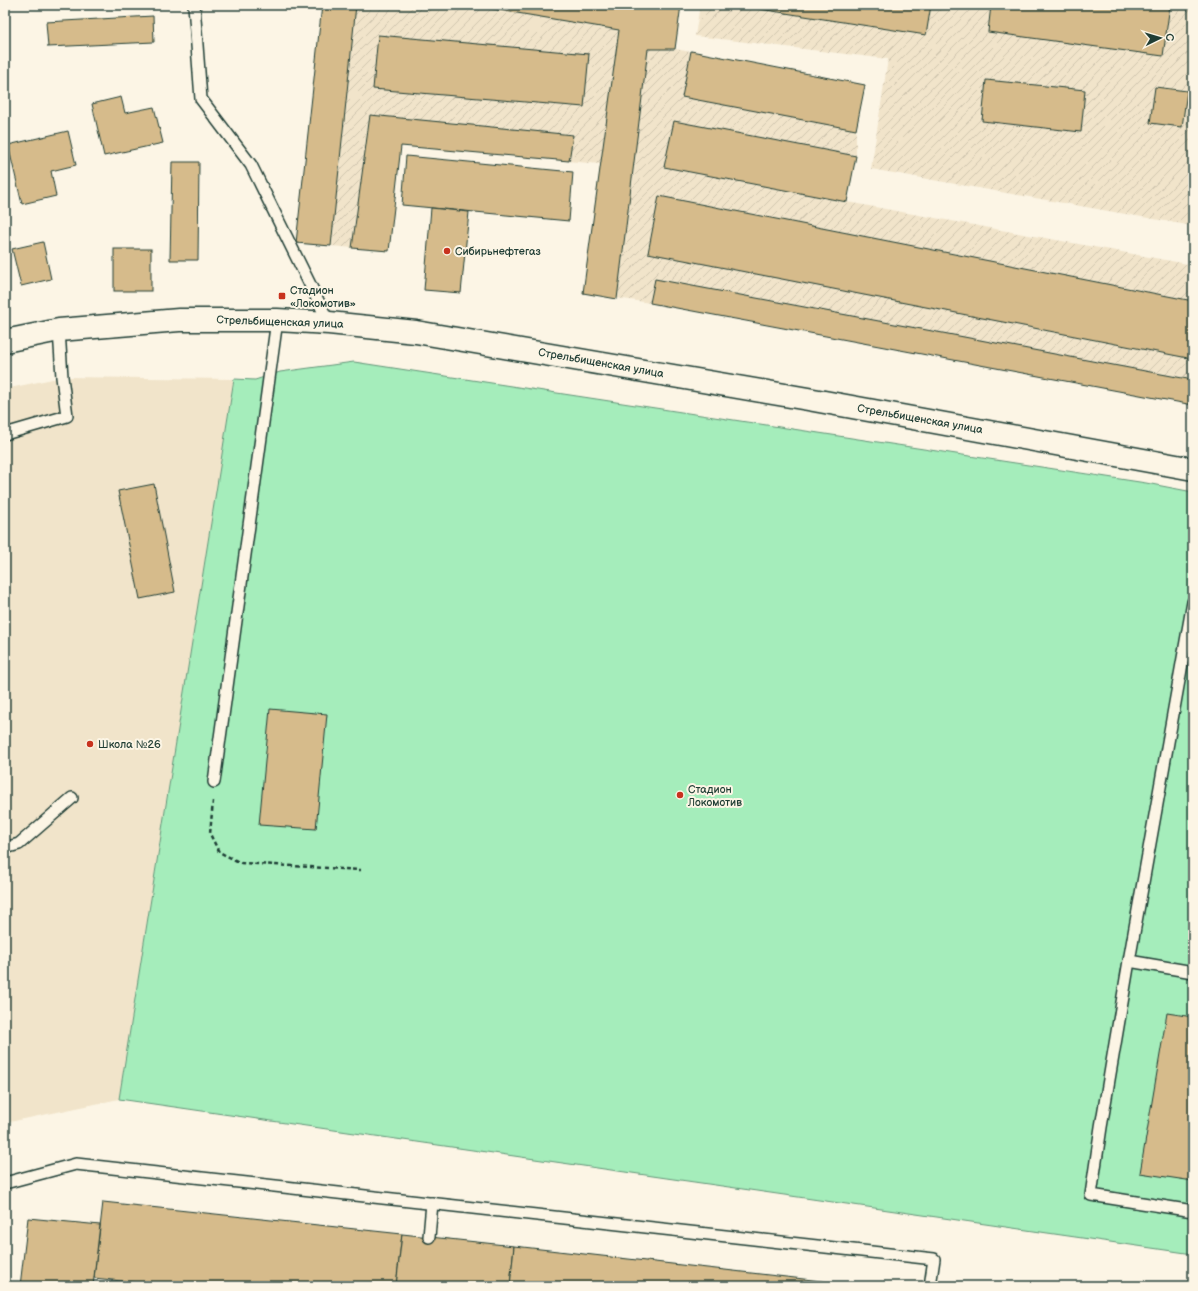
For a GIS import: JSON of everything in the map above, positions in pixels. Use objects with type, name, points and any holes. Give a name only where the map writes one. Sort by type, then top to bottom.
[{"type":"main road","name":"Стрельбищенская улица","points":[[5,341],[59,330],[179,320],[277,320],[329,323],[424,333],[808,399],[1193,469]]},
{"type":"lane","points":[[194,5],[201,99],[251,165],[329,323]]},
{"type":"lane","points":[[214,782],[277,320]]},
{"type":"lane","points":[[5,434],[67,416],[62,377],[59,330]]},
{"type":"lane","points":[[1193,602],[1101,1127],[1091,1195],[1193,1212]]},
{"type":"lane","points":[[5,848],[19,844],[72,798]]},
{"type":"lane","points":[[1130,961],[1193,972]]},
{"type":"lane","points":[[5,1183],[76,1164],[934,1258],[930,1286]]},
{"type":"lane","points":[[429,1237],[432,1203]]},
{"type":"path","points":[[214,782],[210,834],[219,852],[242,863],[361,870]]},
{"type":"shaded area","points":[[322,5],[681,5],[675,49],[865,85],[856,130],[856,156],[847,202],[1193,265],[1193,405],[650,303],[583,293],[600,164],[401,146],[389,251],[296,243]]},
{"type":"shaded area","points":[[700,5],[1193,5],[1193,226],[871,169],[888,59],[695,36]]},
{"type":"shaded area","name":"Школа №26","points":[[62,377],[234,379],[119,1099],[5,1123],[5,389]]},
{"type":"green space","name":"Стадион Локомотив","points":[[354,362],[1146,483],[1193,492],[1193,1254],[119,1099],[234,379],[255,380],[280,372]]},
{"type":"building","points":[[322,5],[356,5],[331,246],[296,243]]},
{"type":"building","points":[[469,5],[681,5],[675,49],[648,49],[617,299],[583,293],[619,30]]},
{"type":"building","points":[[734,5],[931,5],[926,35]]},
{"type":"building","points":[[991,5],[1170,5],[1163,56],[988,32]]},
{"type":"building","points":[[153,16],[154,42],[48,47],[46,22]]},
{"type":"building","points":[[378,35],[589,54],[584,107],[373,89]]},
{"type":"building","points":[[691,51],[865,85],[856,130],[682,97]]},
{"type":"building","points":[[986,80],[1085,90],[1081,132],[982,121]]},
{"type":"building","points":[[1155,87],[1187,91],[1182,127],[1150,123]]},
{"type":"building","points":[[1193,89],[1193,116],[1189,96]]},
{"type":"building","points":[[121,97],[125,113],[154,107],[163,143],[104,156],[92,104]]},
{"type":"building","points":[[370,115],[573,135],[569,161],[401,146],[389,251],[352,248]]},
{"type":"building","points":[[674,121],[856,156],[847,202],[664,167]]},
{"type":"building","points":[[68,131],[76,165],[51,171],[56,196],[22,204],[8,145]]},
{"type":"building","points":[[406,156],[573,172],[569,221],[402,205]]},
{"type":"building","points":[[172,162],[199,162],[198,260],[170,260]]},
{"type":"building","points":[[659,196],[1193,301],[1193,359],[648,253]]},
{"type":"building","points":[[431,208],[469,212],[461,293],[424,290]]},
{"type":"building","points":[[43,242],[51,279],[21,286],[12,249]]},
{"type":"building","points":[[114,249],[151,249],[151,291],[114,291]]},
{"type":"building","points":[[655,279],[1193,380],[1193,405],[650,303]]},
{"type":"building","points":[[154,484],[175,592],[140,599],[118,491]]},
{"type":"building","points":[[270,709],[327,714],[316,829],[259,825]]},
{"type":"building","points":[[1167,1013],[1193,1017],[1193,1181],[1140,1173]]},
{"type":"building","points":[[103,1202],[402,1234],[396,1286],[167,1286],[94,1278]]},
{"type":"building","points":[[28,1218],[100,1225],[93,1286],[20,1286]]},
{"type":"building","points":[[402,1234],[514,1246],[510,1286],[396,1286]]},
{"type":"building","points":[[514,1246],[830,1282],[830,1286],[510,1286]]},
{"type":"place","name":"Сибирьнефтегаз","points":[[447,251]]},
{"type":"place","name":"Стадион «Локомотив»","points":[[282,296]]},
{"type":"place","name":"Школа №26","points":[[90,744]]},
{"type":"place","name":"Стадион Локомотив","points":[[680,795]]}]
